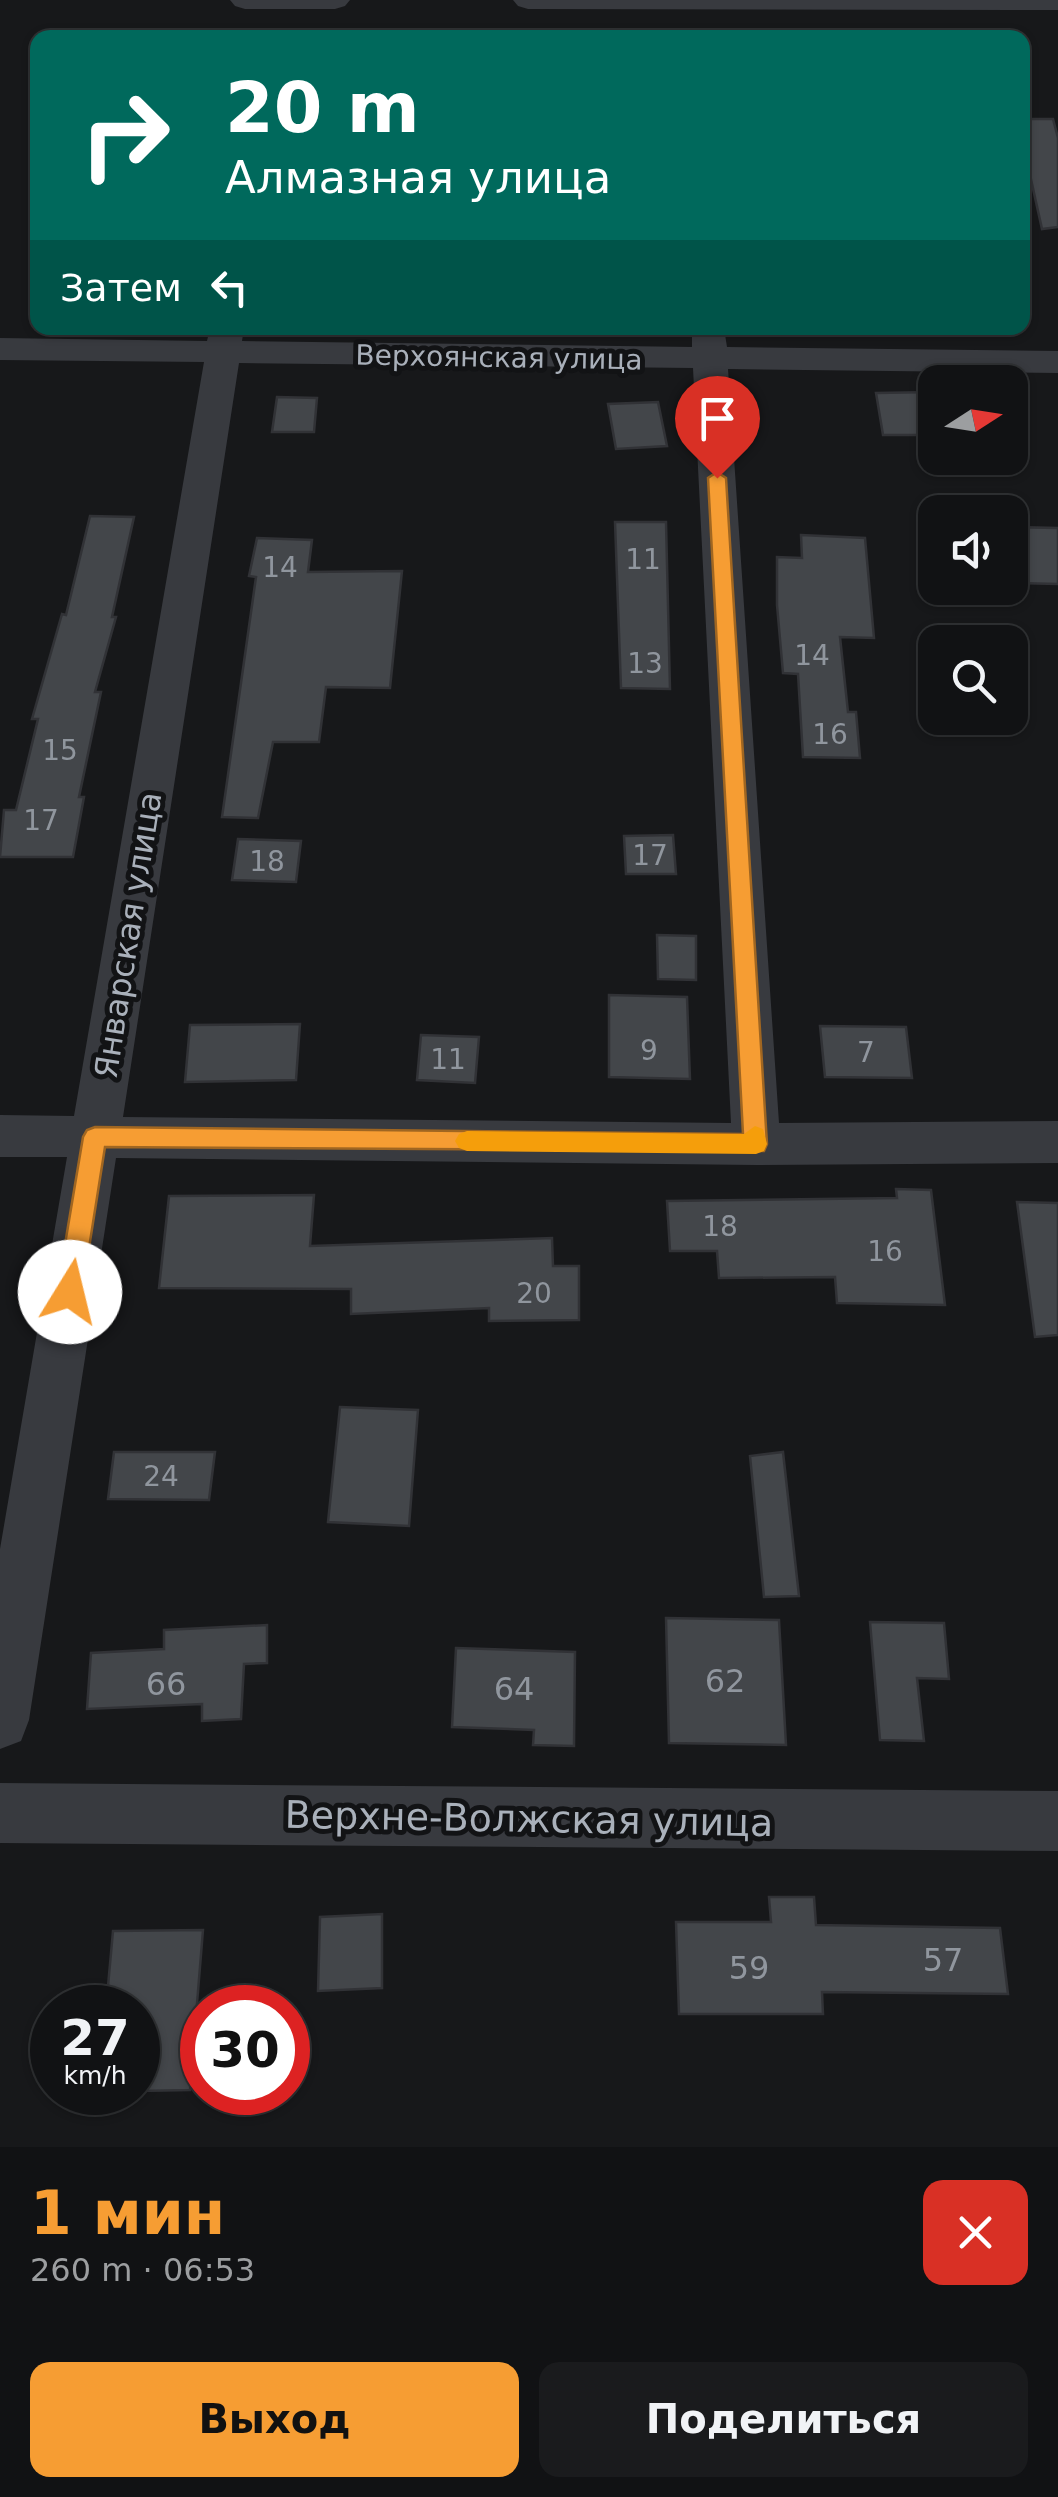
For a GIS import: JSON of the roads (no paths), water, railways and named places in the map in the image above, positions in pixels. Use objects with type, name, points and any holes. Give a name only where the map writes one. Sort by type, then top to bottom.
[{"type":"street","points":[[245,0],[334,0]]},
{"type":"street","points":[[528,0],[1058,1]]},
{"type":"street","points":[[686,0],[688,30]]},
{"type":"street","points":[[276,30],[281,1]]},
{"type":"street","name":"Верхоянская улица","points":[[0,350],[225,341],[709,344],[1058,362]]},
{"type":"street","name":"Январская улица","points":[[0,1720],[225,341]]},
{"type":"street","points":[[709,344],[756,1144]]},
{"type":"street","points":[[0,1136],[756,1144],[1058,1142]]},
{"type":"street","name":"Верхне-Волжская улица","points":[[0,1814],[1058,1821]]}]
